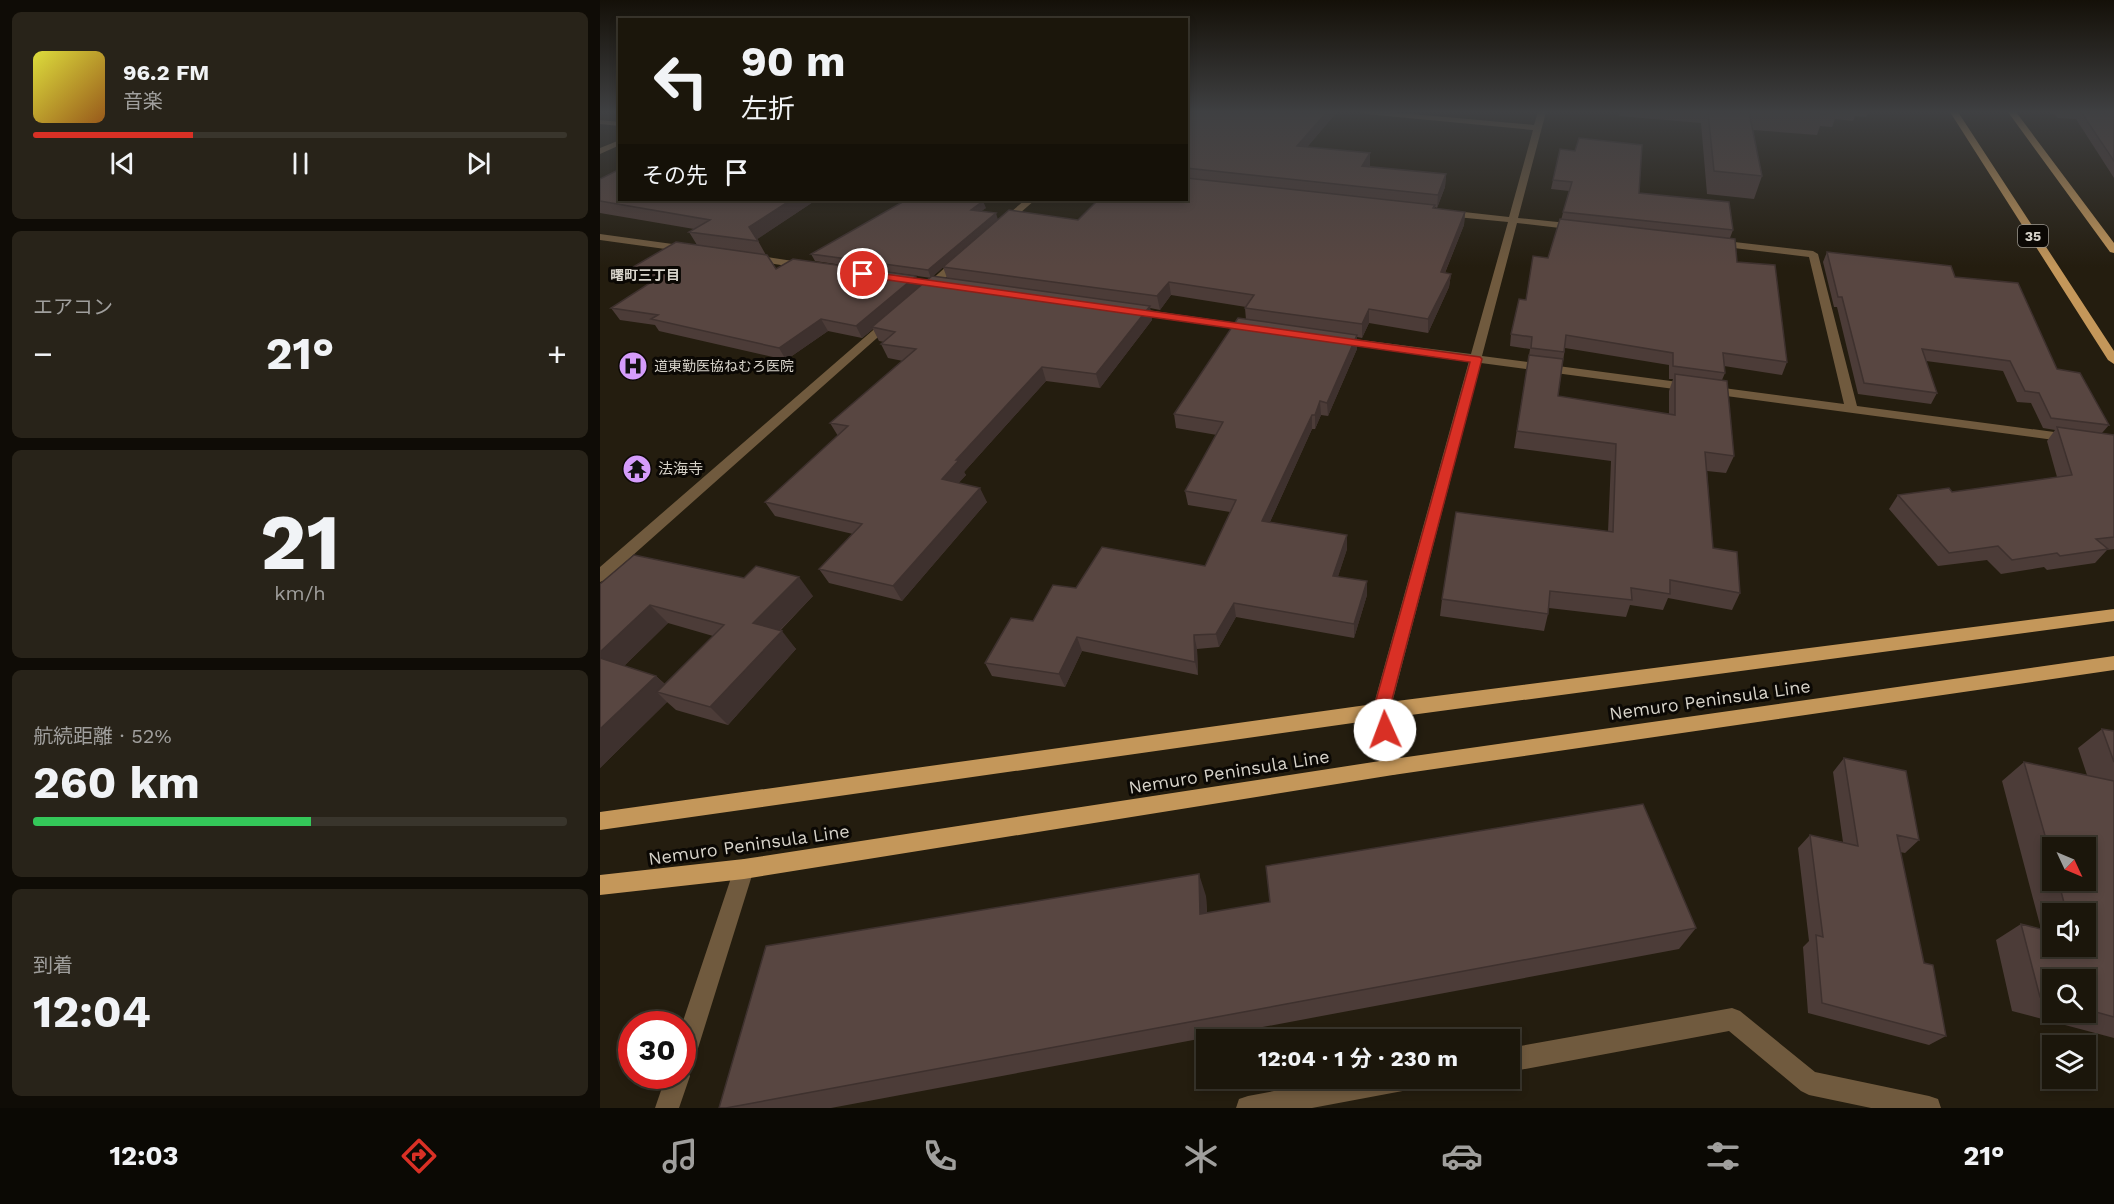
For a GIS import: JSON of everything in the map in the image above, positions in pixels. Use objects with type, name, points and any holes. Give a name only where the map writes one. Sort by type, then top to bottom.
[{"type":"main road","name":"35","points":[[1987,164],[2114,360]]},
{"type":"main road","points":[[2050,164],[2114,250]]},
{"type":"main road","name":"Nemuro Peninsula Line","points":[[600,821],[1381,711],[2114,615]]},
{"type":"main road","name":"Nemuro Peninsula Line","points":[[600,885],[744,869],[1393,767],[2114,663]]},
{"type":"street","points":[[1393,767],[1381,711],[1529,164]]},
{"type":"street","points":[[996,229],[1029,201]]},
{"type":"street","points":[[1432,211],[1583,228]]},
{"type":"street","points":[[600,237],[701,251]]},
{"type":"street","points":[[1709,242],[1813,254],[1851,408]]},
{"type":"street","points":[[918,296],[971,251]]},
{"type":"street","points":[[736,256],[817,267]]},
{"type":"street","points":[[600,576],[904,309]]},
{"type":"street","points":[[1122,310],[1264,330]]},
{"type":"street","points":[[1323,338],[2080,439]]},
{"type":"street","points":[[696,1018],[744,869]]},
{"type":"street","points":[[1520,1058],[1732,1019],[1809,1083],[1929,1108]]},
{"type":"street","points":[[668,1108],[674,1089]]},
{"type":"street","points":[[1248,1108],[1349,1089]]},
{"type":"building","points":[[1188,164],[1363,164],[1362,166],[1446,174],[1438,195],[1188,168]]},
{"type":"building","points":[[1557,164],[1641,164],[1639,193],[1729,202],[1733,230],[1563,212],[1572,182],[1553,180]]},
{"type":"building","points":[[1713,164],[1760,164],[1762,176],[1714,171]]},
{"type":"building","points":[[618,170],[618,201],[789,201],[749,227],[758,241],[689,232],[710,220],[600,201],[600,179]]},
{"type":"building","points":[[1188,178],[1435,205],[1433,208],[1465,212],[1441,272],[1451,274],[1428,319],[1369,309],[1362,324],[1245,308],[1254,295],[1169,282],[1157,296],[943,267],[1009,210],[1078,220],[1097,201],[1188,201]]},
{"type":"building","points":[[904,201],[983,201],[971,210],[996,213],[928,270],[811,254]]},
{"type":"building","points":[[1560,219],[1735,239],[1737,262],[1775,265],[1787,362],[1723,353],[1725,373],[1673,366],[1673,353],[1566,335],[1564,352],[1531,348],[1532,337],[1511,334],[1519,299],[1526,300],[1533,256],[1548,258]]},
{"type":"building","points":[[676,242],[767,255],[776,269],[793,259],[916,276],[856,326],[821,319],[779,348],[651,319],[658,315],[611,308],[667,272],[633,267]]},
{"type":"building","points":[[1827,252],[1951,266],[1955,277],[2018,283],[2057,369],[2080,373],[2109,425],[2051,418],[2039,393],[2025,391],[2010,361],[1922,349],[1937,393],[1864,383],[1842,297],[1838,297]]},
{"type":"building","points":[[932,276],[1150,306],[1096,374],[1042,367],[956,460],[959,460],[942,479],[980,488],[893,586],[819,569],[862,524],[765,502],[848,426],[830,423],[916,349],[881,344],[895,332],[872,327]]},
{"type":"building","points":[[1238,318],[1357,335],[1327,403],[1320,401],[1315,415],[1312,415],[1262,521],[1347,535],[1333,576],[1367,581],[1354,624],[1234,603],[1216,634],[1194,635],[1195,662],[1077,637],[1059,674],[985,663],[1011,618],[1033,621],[1053,585],[1076,588],[1102,547],[1205,566],[1236,500],[1185,491],[1223,422],[1174,414]]},
{"type":"building","points":[[1529,355],[1563,359],[1558,396],[1675,415],[1675,374],[1727,381],[1734,456],[1705,452],[1713,548],[1737,552],[1740,593],[1670,580],[1670,594],[1631,588],[1632,600],[1550,591],[1548,614],[1442,599],[1456,512],[1613,532],[1616,444],[1517,431]]},
{"type":"building","points":[[2057,427],[2114,435],[2114,537],[2096,539],[2108,549],[2060,556],[2057,553],[2012,560],[1998,546],[1949,553],[1898,495],[1949,488],[1952,492],[2072,475]]},
{"type":"building","points":[[634,555],[744,578],[756,566],[799,577],[753,623],[782,631],[710,707],[657,692],[724,625],[650,605],[600,652],[600,584]]},
{"type":"building","points":[[600,658],[656,676],[600,729]]},
{"type":"building","points":[[2102,729],[2114,731],[2114,762]]},
{"type":"building","points":[[1844,758],[1906,771],[1919,840],[1897,835],[1924,963],[1933,965],[1946,1036],[1822,1003],[1816,935],[1823,937],[1810,835],[1858,846]]},
{"type":"building","points":[[2024,762],[2114,781],[2114,1017],[2096,1012],[2096,969],[2042,969],[2042,998],[2040,997],[2021,924],[2042,929],[2042,957],[2096,957],[2096,903],[2064,903],[2061,891],[2096,891],[2096,837],[2045,837]]},
{"type":"building","points":[[1643,804],[1696,928],[719,1108],[766,946],[1199,874],[1200,914],[1270,902],[1266,866]]},
{"type":"place","name":"道東勤医協ねむろ医院","points":[[633,366]]},
{"type":"place","name":"法海寺","points":[[637,469]]},
{"type":"district","name":"曙町三丁目","points":[[645,275]]},
{"type":"route","points":[[863,274],[1476,359],[1381,711],[1385,730]]}]
